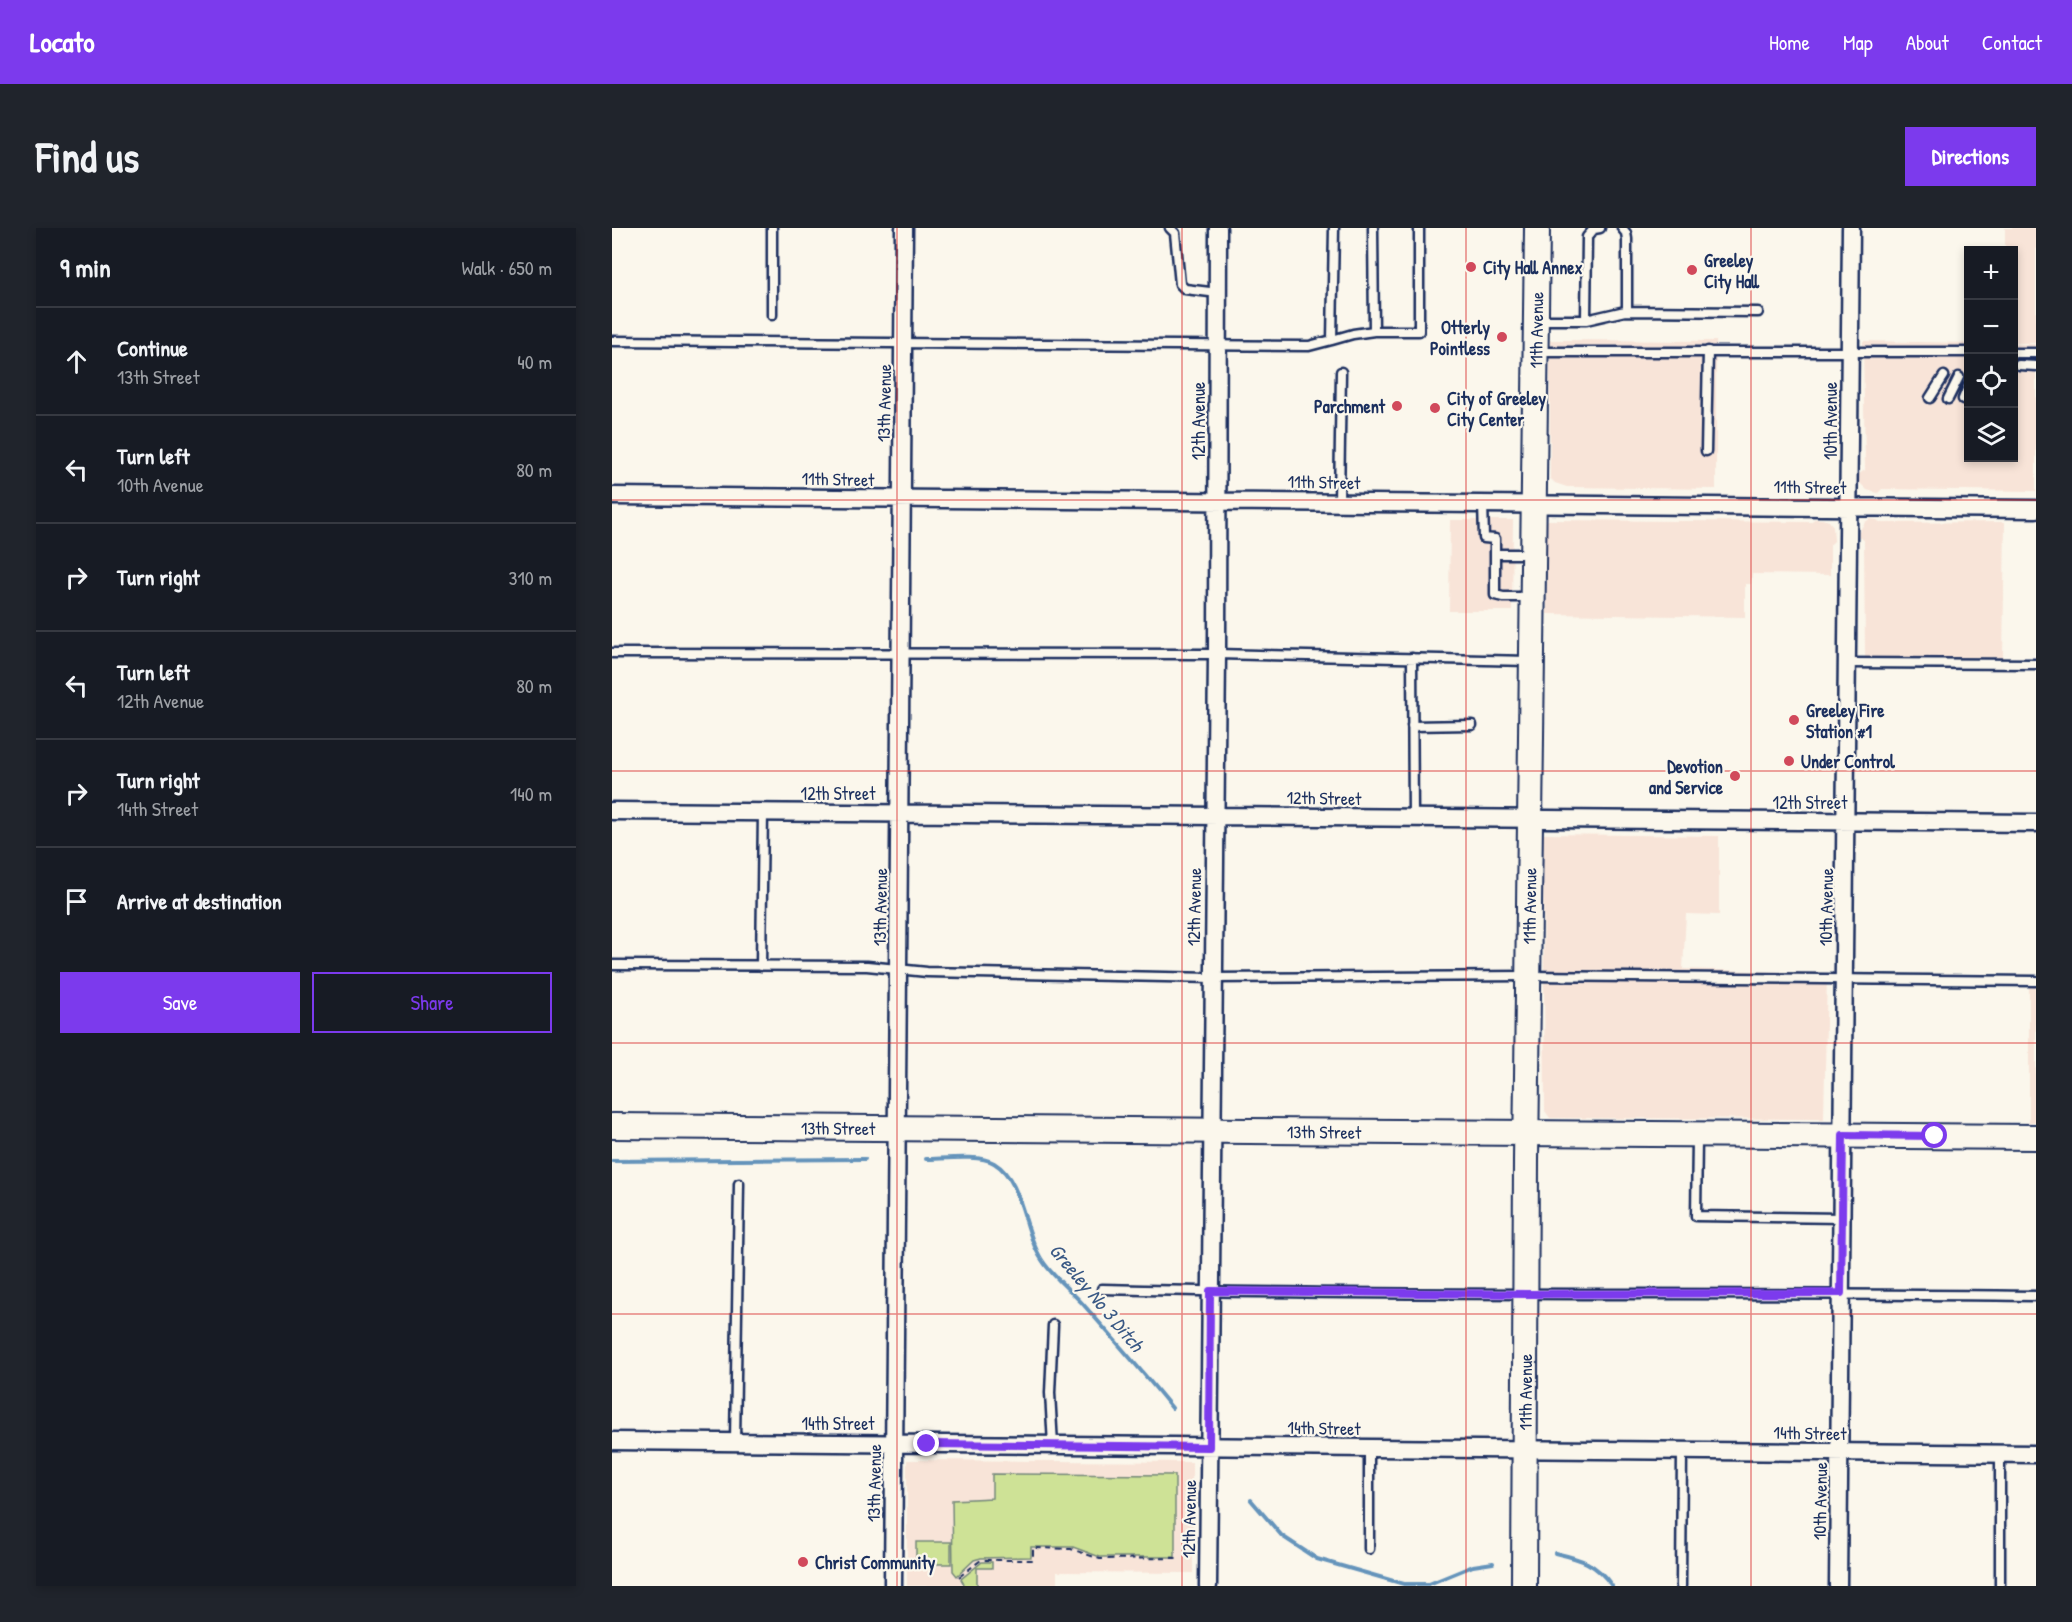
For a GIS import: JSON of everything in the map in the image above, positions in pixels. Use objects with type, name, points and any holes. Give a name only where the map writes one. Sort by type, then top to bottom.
[{"type":"street","name":"13th Avenue","points":[[893,1586],[904,228]]},
{"type":"street","name":"12th Avenue","points":[[1208,1586],[1218,228]]},
{"type":"street","name":"11th Avenue","points":[[1524,1586],[1532,554],[1537,228]]},
{"type":"street","name":"10th Avenue","points":[[1838,1586],[1851,228]]},
{"type":"street","name":"11th Street","points":[[612,496],[2036,509]]},
{"type":"street","name":"12th Street","points":[[612,811],[2036,823]]},
{"type":"street","name":"13th Street","points":[[612,1126],[2036,1137]]},
{"type":"street","name":"14th Street","points":[[612,1442],[2036,1454]]},
{"type":"lane","points":[[772,228],[772,315]]},
{"type":"lane","points":[[1170,228],[1175,233],[1180,284],[1185,289],[1218,293]]},
{"type":"lane","points":[[1332,340],[1334,228]]},
{"type":"lane","points":[[1373,228],[1374,331]]},
{"type":"lane","points":[[612,341],[1309,346],[1374,331],[1419,331],[1419,228]]},
{"type":"lane","points":[[1586,320],[1587,237],[1594,229],[1600,228]]},
{"type":"lane","points":[[1622,228],[1627,239],[1627,311]]},
{"type":"lane","points":[[1536,320],[1586,320],[1627,311],[1758,312]]},
{"type":"lane","points":[[1535,351],[1964,352]]},
{"type":"lane","points":[[1706,451],[1708,351]]},
{"type":"lane","points":[[2018,353],[2036,353]]},
{"type":"lane","points":[[2019,365],[2036,366]]},
{"type":"lane","points":[[1339,502],[1341,372]]},
{"type":"lane","points":[[1930,398],[1944,376]]},
{"type":"lane","points":[[1948,399],[1959,377]]},
{"type":"lane","points":[[1483,503],[1484,538],[1495,539],[1495,595],[1532,597]]},
{"type":"lane","points":[[1495,554],[1532,554]]},
{"type":"lane","points":[[612,653],[1216,654],[1531,661]]},
{"type":"lane","points":[[1412,658],[1413,819]]},
{"type":"lane","points":[[1847,663],[2036,664]]},
{"type":"lane","points":[[1412,726],[1472,725]]},
{"type":"lane","points":[[761,966],[763,812]]},
{"type":"lane","points":[[612,966],[867,966],[939,973],[1213,978],[1528,976],[2036,981]]},
{"type":"lane","points":[[1697,1134],[1696,1216],[1842,1218]]},
{"type":"lane","points":[[735,1442],[739,1184]]},
{"type":"lane","points":[[1102,1289],[1526,1294],[1841,1293],[2036,1296]]},
{"type":"lane","points":[[1053,1325],[1050,1393],[1053,1445]]},
{"type":"lane","points":[[1369,1448],[1369,1549]]},
{"type":"lane","points":[[1682,1586],[1683,1451]]},
{"type":"lane","points":[[2000,1453],[2000,1586]]},
{"type":"path","points":[[958,1577],[981,1560],[1033,1560],[1033,1548],[1071,1549],[1100,1559],[1179,1558]]},
{"type":"shaded area","points":[[2005,228],[2036,228],[2036,343],[2018,343],[2018,246],[2005,246]]},
{"type":"shaded area","points":[[1550,340],[1716,341],[1716,489],[1567,487],[1555,483],[1550,478]]},
{"type":"shaded area","points":[[1863,341],[1964,343],[1964,462],[2018,462],[2018,344],[2036,344],[2036,491],[1882,489],[1878,493],[1867,490],[1859,482],[1859,474],[1865,470]]},
{"type":"shaded area","points":[[1814,519],[1829,521],[1833,526],[1834,541],[1830,545],[1830,575],[1752,574],[1751,584],[1745,584],[1745,617],[1547,614],[1547,520],[1812,522]]},
{"type":"shaded area","points":[[1870,519],[1881,523],[2005,522],[2003,658],[1865,657],[1864,540],[1859,537],[1859,532],[1865,522]]},
{"type":"shaded area","points":[[1450,520],[1513,520],[1512,611],[1449,611]]},
{"type":"shaded area","points":[[1543,834],[1719,836],[1719,915],[1686,914],[1683,969],[1827,973],[1824,1119],[1550,1118],[1545,1111]]},
{"type":"shaded area","points":[[2029,986],[2036,986],[2036,1122],[2029,1122]]},
{"type":"shaded area","points":[[907,1460],[1192,1462],[1193,1573],[1057,1572],[1057,1586],[907,1586]]},
{"type":"green space","points":[[992,1474],[1175,1475],[1175,1557],[1100,1557],[1073,1547],[1031,1547],[1031,1557],[981,1558],[974,1560],[957,1576],[953,1571],[952,1500],[992,1498]]},
{"type":"green space","points":[[916,1542],[951,1542],[951,1564],[916,1564]]},
{"type":"green space","points":[[982,1562],[992,1562],[992,1568],[977,1568],[977,1586],[965,1586],[961,1579]]},
{"type":"waterway","name":"Greeley No 3 Ditch","points":[[612,1161],[865,1159]]},
{"type":"waterway","name":"Greeley No 3 Ditch","points":[[926,1159],[987,1160],[1004,1171],[1017,1194],[1036,1249],[1046,1266],[1082,1303],[1172,1408]]},
{"type":"waterway","name":"Greeley No 3 Ditch","points":[[1251,1500],[1282,1536],[1317,1559],[1404,1584],[1429,1584],[1473,1566],[1493,1563]]},
{"type":"waterway","name":"Greeley No 3 Ditch","points":[[1555,1553],[1573,1557],[1594,1567],[1612,1586]]},
{"type":"place","name":"City Hall Annex","points":[[1471,267]]},
{"type":"place","name":"Greeley City Hall","points":[[1692,270]]},
{"type":"place","name":"Otterly Pointless","points":[[1502,337]]},
{"type":"place","name":"Parchment","points":[[1397,406]]},
{"type":"place","name":"City of Greeley City Center","points":[[1435,408]]},
{"type":"place","name":"Greeley Fire Station #1","points":[[1794,720]]},
{"type":"place","name":"Under Control","points":[[1789,761]]},
{"type":"place","name":"Devotion and Service","points":[[1735,776]]},
{"type":"place","name":"Christ Community","points":[[803,1562]]},
{"type":"route","points":[[927,1444],[1209,1447],[1210,1291],[1526,1294],[1841,1293],[1843,1135],[1935,1136]]}]
